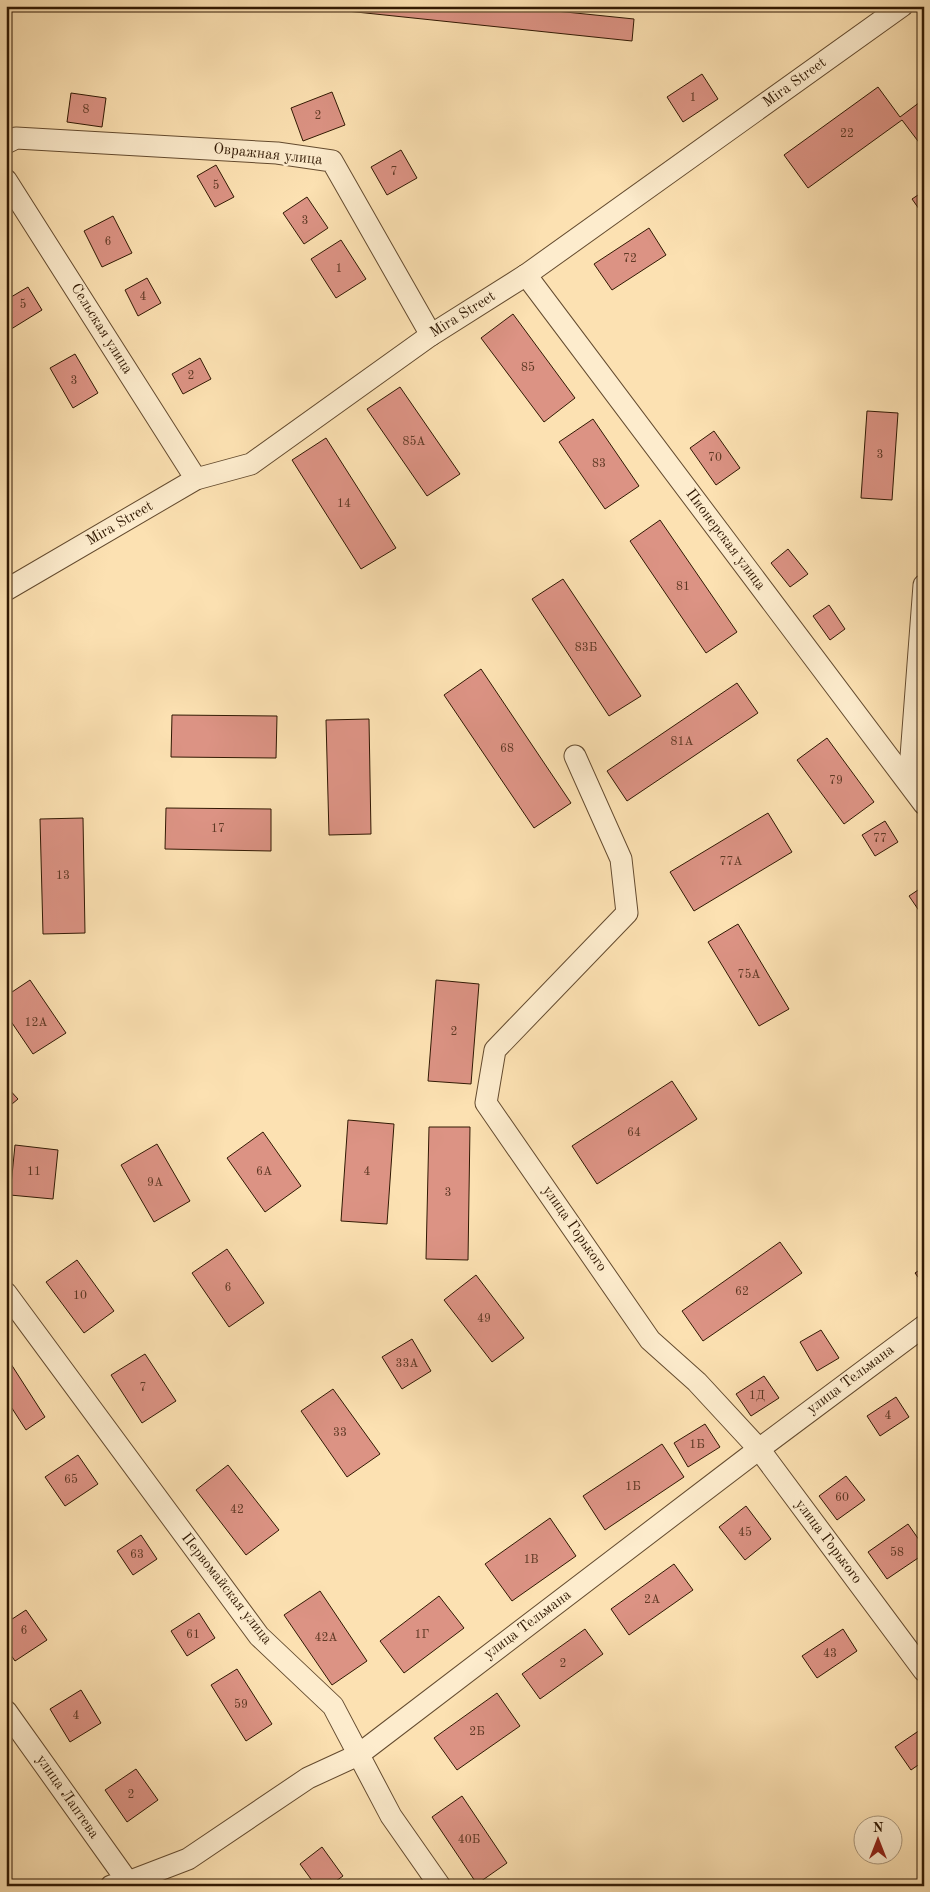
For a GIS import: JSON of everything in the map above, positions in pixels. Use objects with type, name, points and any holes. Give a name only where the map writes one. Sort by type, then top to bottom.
[{"type":"street","name":"Mira Street","points":[[6,590],[196,479],[251,464],[432,335],[526,275],[902,6]]},
{"type":"street","name":"Овражная улица","points":[[6,143],[16,138],[26,138],[277,153],[332,161],[432,335]]},
{"type":"street","name":"Сельская улица","points":[[6,180],[196,479]]},
{"type":"street","name":"Пионерская улица","points":[[526,275],[924,804]]},
{"type":"street","points":[[909,783],[924,585]]},
{"type":"street","name":"улица Горького","points":[[575,756],[621,859],[627,913],[495,1050],[486,1103],[650,1340],[698,1382],[759,1449],[924,1671]]},
{"type":"street","name":"Первомайская улица","points":[[6,1293],[259,1636],[333,1706],[391,1816],[440,1886]]},
{"type":"street","name":"улица Тельмана","points":[[122,1885],[188,1859],[308,1778],[358,1755],[759,1449],[924,1326]]},
{"type":"street","name":"улица Лаптева","points":[[6,1711],[122,1885]]},
{"type":"building","points":[[299,6],[507,6],[634,19],[632,41]]},
{"type":"building","points":[[702,74],[718,99],[683,122],[667,97]]},
{"type":"building","points":[[878,87],[900,117],[924,99],[924,149],[902,120],[808,188],[784,155]]},
{"type":"building","points":[[332,92],[345,125],[303,141],[291,108]]},
{"type":"building","points":[[71,93],[106,98],[102,127],[67,122]]},
{"type":"building","points":[[401,150],[417,178],[387,195],[371,167]]},
{"type":"building","points":[[216,165],[234,197],[215,207],[197,176]]},
{"type":"building","points":[[924,191],[924,216],[912,199]]},
{"type":"building","points":[[307,197],[328,228],[304,244],[283,213]]},
{"type":"building","points":[[113,216],[132,253],[102,267],[84,231]]},
{"type":"building","points":[[649,228],[666,255],[612,290],[594,264]]},
{"type":"building","points":[[341,240],[366,279],[336,298],[311,259]]},
{"type":"building","points":[[147,278],[161,303],[138,316],[125,290]]},
{"type":"building","points":[[28,287],[42,310],[8,331],[6,300]]},
{"type":"building","points":[[513,314],[575,398],[544,422],[481,338]]},
{"type":"building","points":[[75,354],[98,393],[73,408],[50,368]]},
{"type":"building","points":[[200,358],[211,379],[183,394],[172,374]]},
{"type":"building","points":[[400,387],[460,474],[427,496],[367,409]]},
{"type":"building","points":[[867,411],[898,413],[892,500],[861,498]]},
{"type":"building","points":[[593,419],[639,486],[605,509],[559,442]]},
{"type":"building","points":[[714,431],[740,468],[716,485],[690,448]]},
{"type":"building","points":[[326,438],[396,548],[361,569],[292,460]]},
{"type":"building","points":[[660,520],[737,632],[706,653],[630,541]]},
{"type":"building","points":[[788,549],[808,574],[790,587],[771,563]]},
{"type":"building","points":[[563,579],[641,696],[609,716],[532,599]]},
{"type":"building","points":[[829,605],[845,629],[830,640],[813,616]]},
{"type":"building","points":[[481,669],[571,803],[534,828],[444,695]]},
{"type":"building","points":[[737,683],[758,713],[627,801],[607,771]]},
{"type":"building","points":[[172,715],[277,716],[276,758],[171,757]]},
{"type":"building","points":[[369,719],[371,834],[329,835],[326,720]]},
{"type":"building","points":[[827,738],[874,802],[844,824],[797,760]]},
{"type":"building","points":[[166,808],[271,809],[271,851],[165,849]]},
{"type":"building","points":[[768,813],[792,852],[694,911],[670,872]]},
{"type":"building","points":[[83,818],[85,933],[43,934],[40,819]]},
{"type":"building","points":[[885,821],[898,842],[875,856],[862,835]]},
{"type":"building","points":[[924,886],[924,914],[922,915],[909,896]]},
{"type":"building","points":[[738,924],[789,1009],[759,1026],[708,942]]},
{"type":"building","points":[[30,980],[66,1033],[33,1054],[6,1014],[6,996]]},
{"type":"building","points":[[436,980],[479,984],[471,1084],[428,1081]]},
{"type":"building","points":[[672,1081],[697,1119],[597,1184],[572,1146]]},
{"type":"building","points":[[6,1086],[18,1099],[6,1109]]},
{"type":"building","points":[[348,1120],[394,1124],[387,1224],[341,1221]]},
{"type":"building","points":[[429,1127],[470,1127],[468,1260],[426,1259]]},
{"type":"building","points":[[263,1132],[301,1186],[265,1212],[227,1158]]},
{"type":"building","points":[[157,1144],[190,1201],[154,1222],[121,1165]]},
{"type":"building","points":[[15,1145],[58,1150],[53,1199],[10,1195]]},
{"type":"building","points":[[780,1242],[802,1273],[703,1341],[682,1311]]},
{"type":"building","points":[[227,1249],[264,1303],[229,1327],[192,1273]]},
{"type":"building","points":[[77,1260],[114,1311],[84,1333],[46,1282]]},
{"type":"building","points":[[924,1267],[924,1285],[915,1273]]},
{"type":"building","points":[[476,1275],[524,1338],[492,1362],[444,1300]]},
{"type":"building","points":[[821,1330],[839,1358],[817,1371],[800,1342]]},
{"type":"building","points":[[412,1339],[431,1371],[402,1389],[382,1357]]},
{"type":"building","points":[[145,1354],[176,1401],[142,1423],[111,1375]]},
{"type":"building","points":[[11,1364],[45,1417],[26,1430],[6,1399],[6,1367]]},
{"type":"building","points":[[764,1376],[779,1398],[751,1416],[736,1394]]},
{"type":"building","points":[[333,1389],[380,1454],[347,1477],[301,1411]]},
{"type":"building","points":[[896,1397],[909,1417],[880,1436],[867,1416]]},
{"type":"building","points":[[705,1424],[720,1447],[688,1467],[674,1443]]},
{"type":"building","points":[[662,1444],[684,1477],[605,1530],[583,1496]]},
{"type":"building","points":[[78,1455],[98,1484],[65,1506],[45,1477]]},
{"type":"building","points":[[228,1465],[279,1530],[246,1555],[196,1490]]},
{"type":"building","points":[[846,1476],[865,1500],[837,1520],[819,1496]]},
{"type":"building","points":[[746,1506],[771,1539],[745,1560],[719,1527]]},
{"type":"building","points":[[550,1518],[576,1556],[512,1601],[485,1564]]},
{"type":"building","points":[[908,1524],[924,1547],[924,1554],[887,1579],[868,1552]]},
{"type":"building","points":[[141,1535],[157,1559],[133,1575],[117,1551]]},
{"type":"building","points":[[674,1564],[693,1590],[629,1635],[611,1609]]},
{"type":"building","points":[[320,1591],[367,1661],[332,1685],[284,1615]]},
{"type":"building","points":[[439,1596],[464,1628],[404,1673],[380,1641]]},
{"type":"building","points":[[26,1610],[47,1640],[15,1661],[6,1648],[6,1623]]},
{"type":"building","points":[[199,1613],[215,1638],[187,1656],[171,1631]]},
{"type":"building","points":[[585,1629],[603,1654],[540,1699],[522,1674]]},
{"type":"building","points":[[843,1629],[857,1651],[817,1678],[802,1656]]},
{"type":"building","points":[[237,1669],[272,1724],[246,1741],[211,1685]]},
{"type":"building","points":[[81,1690],[101,1723],[70,1742],[50,1709]]},
{"type":"building","points":[[497,1693],[520,1726],[457,1770],[434,1738]]},
{"type":"building","points":[[920,1730],[924,1735],[924,1761],[911,1770],[895,1747]]},
{"type":"building","points":[[136,1769],[158,1800],[127,1822],[105,1790]]},
{"type":"building","points":[[462,1796],[507,1863],[477,1884],[432,1817]]},
{"type":"building","points":[[322,1847],[343,1876],[329,1886],[316,1886],[300,1864]]}]
